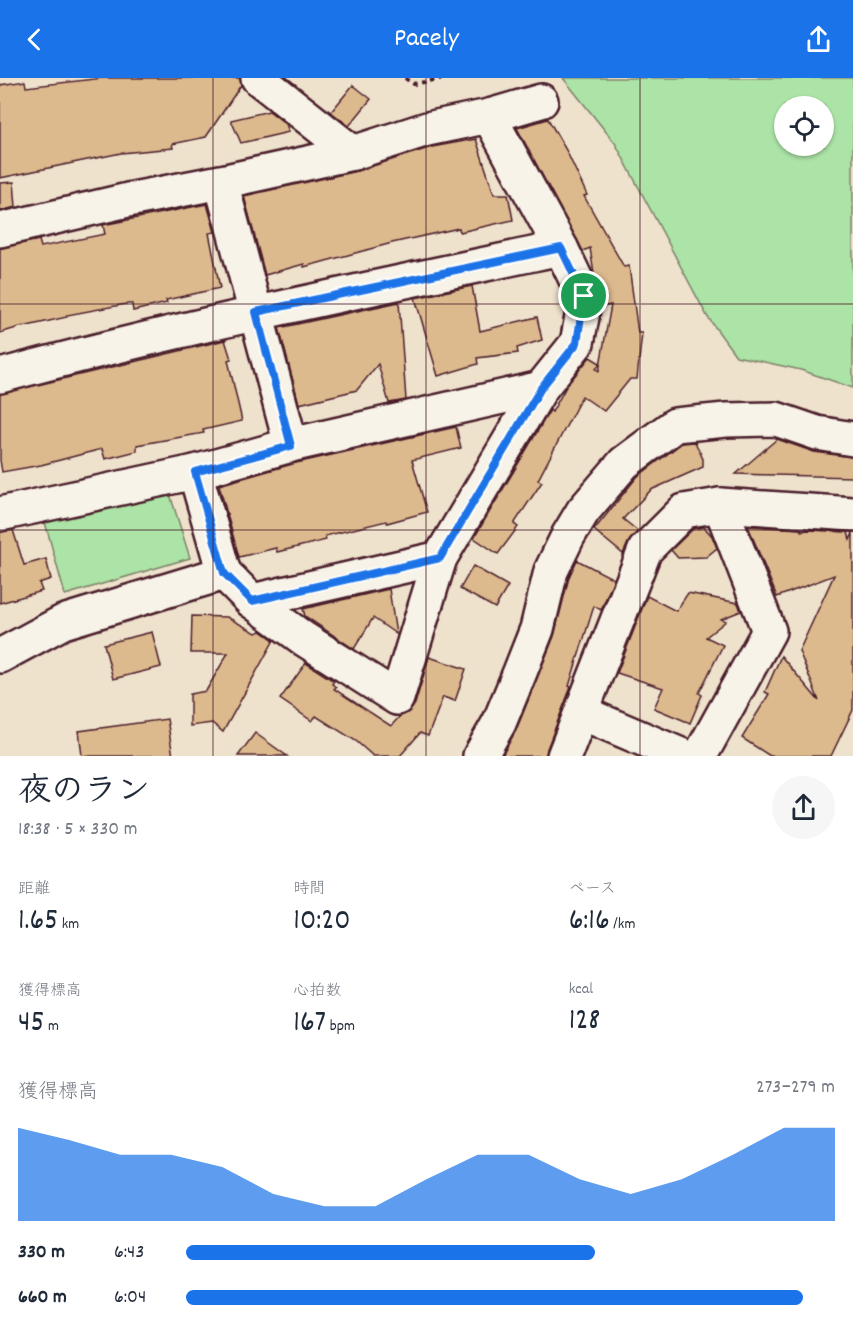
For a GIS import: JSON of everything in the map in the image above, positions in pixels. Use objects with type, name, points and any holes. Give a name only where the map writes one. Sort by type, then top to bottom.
[{"type":"street","points":[[258,78],[353,153]]},
{"type":"street","points":[[0,230],[128,200],[353,153],[427,129],[489,116],[541,101]]},
{"type":"street","points":[[195,472],[224,573],[252,601],[304,639],[397,698],[440,558],[541,388],[577,343],[582,317],[584,296],[561,248],[489,116]]},
{"type":"street","points":[[222,182],[291,446]]},
{"type":"street","points":[[0,376],[88,352],[256,312],[561,248]]},
{"type":"street","points":[[0,514],[195,472],[291,446],[541,388]]},
{"type":"street","points":[[480,756],[499,723],[520,672],[537,629],[551,571],[567,536],[583,511],[624,463],[675,425],[776,419],[817,433],[853,439]]},
{"type":"street","points":[[564,756],[645,550],[684,512],[720,505],[853,514]]},
{"type":"street","points":[[700,756],[769,631],[720,505]]},
{"type":"street","points":[[252,601],[440,558]]},
{"type":"street","points":[[0,656],[63,622],[224,573]]},
{"type":"street","points":[[582,713],[682,756]]},
{"type":"path","points":[[405,78],[414,84],[444,78]]},
{"type":"green space","points":[[563,78],[853,78],[853,388],[801,370],[736,356],[707,316],[615,143]]},
{"type":"green space","points":[[168,488],[190,558],[65,595],[43,515]]},
{"type":"building","points":[[103,78],[240,78],[241,85],[206,137],[172,144],[173,148],[121,153],[0,178],[0,85],[25,81],[26,87]]},
{"type":"building","points":[[353,85],[371,99],[349,126],[331,112]]},
{"type":"building","points":[[269,111],[286,124],[289,132],[241,143],[231,120]]},
{"type":"building","points":[[548,119],[566,150],[587,195],[584,196],[624,267],[629,266],[638,333],[642,333],[637,379],[630,379],[604,411],[582,396],[538,480],[542,482],[514,524],[518,527],[498,554],[474,538],[567,385],[590,357],[600,363],[596,369],[599,371],[611,305],[602,307],[601,288],[594,274],[590,248],[583,251],[517,128]]},
{"type":"building","points":[[476,139],[494,194],[508,194],[513,220],[460,232],[459,228],[265,275],[244,196],[357,171],[432,147]]},
{"type":"building","points":[[14,182],[16,207],[0,211],[0,183]]},
{"type":"building","points":[[207,204],[215,232],[209,233],[220,288],[166,300],[167,303],[133,311],[132,304],[126,304],[67,315],[67,317],[0,333],[0,248],[39,240],[41,247],[105,234],[103,225]]},
{"type":"building","points":[[472,286],[480,331],[537,317],[542,340],[517,348],[518,353],[477,358],[478,364],[438,376],[415,298]]},
{"type":"building","points":[[399,302],[406,400],[389,403],[378,364],[357,390],[299,404],[279,328]]},
{"type":"building","points":[[225,340],[231,359],[228,360],[242,421],[203,430],[204,433],[137,445],[137,451],[105,459],[102,449],[41,465],[2,472],[0,394]]},
{"type":"building","points":[[456,427],[461,448],[412,460],[427,512],[325,536],[326,540],[277,552],[276,548],[239,557],[219,485],[296,463]]},
{"type":"building","points":[[777,439],[814,452],[853,457],[853,477],[736,474]]},
{"type":"building","points":[[695,442],[703,459],[703,467],[651,490],[623,519],[638,531],[628,543],[623,554],[594,530],[637,477],[682,443]]},
{"type":"building","points":[[748,526],[801,529],[801,531],[848,532],[850,540],[853,533],[853,710],[831,756],[770,756],[742,738],[769,694],[765,692],[781,656],[819,701],[799,651],[834,575],[777,597]]},
{"type":"building","points":[[704,527],[712,536],[717,548],[706,557],[678,558],[671,550],[693,529]]},
{"type":"building","points":[[13,530],[24,565],[46,559],[51,579],[39,583],[42,591],[0,603],[0,532]]},
{"type":"building","points":[[577,560],[614,579],[601,610],[594,606],[569,686],[571,687],[546,756],[502,756],[516,730],[554,636],[569,577]]},
{"type":"building","points":[[473,566],[508,586],[495,608],[460,589]]},
{"type":"building","points":[[389,589],[396,634],[373,618],[354,649],[305,616],[303,609]]},
{"type":"building","points":[[688,593],[738,603],[741,611],[721,619],[726,621],[706,637],[723,645],[699,693],[702,695],[690,723],[654,708],[663,688],[617,673],[647,596],[676,611]]},
{"type":"building","points":[[192,616],[227,617],[256,633],[261,631],[274,640],[223,732],[212,723],[190,726],[190,694],[206,691],[228,653],[191,653]]},
{"type":"building","points":[[152,632],[161,667],[113,679],[104,644]]},
{"type":"building","points":[[429,657],[466,669],[455,701],[443,697],[428,736],[420,733],[400,756],[373,756],[356,741],[316,716],[312,721],[280,699],[306,663],[334,681],[332,684],[336,687],[334,689],[391,726],[415,704]]},
{"type":"building","points":[[167,719],[173,756],[82,756],[79,731]]},
{"type":"building","points":[[255,733],[287,756],[238,756]]},
{"type":"route","points":[[561,248],[584,296],[577,343],[541,388],[440,558],[252,601],[224,573],[195,472],[291,446],[256,312],[561,248]]}]
